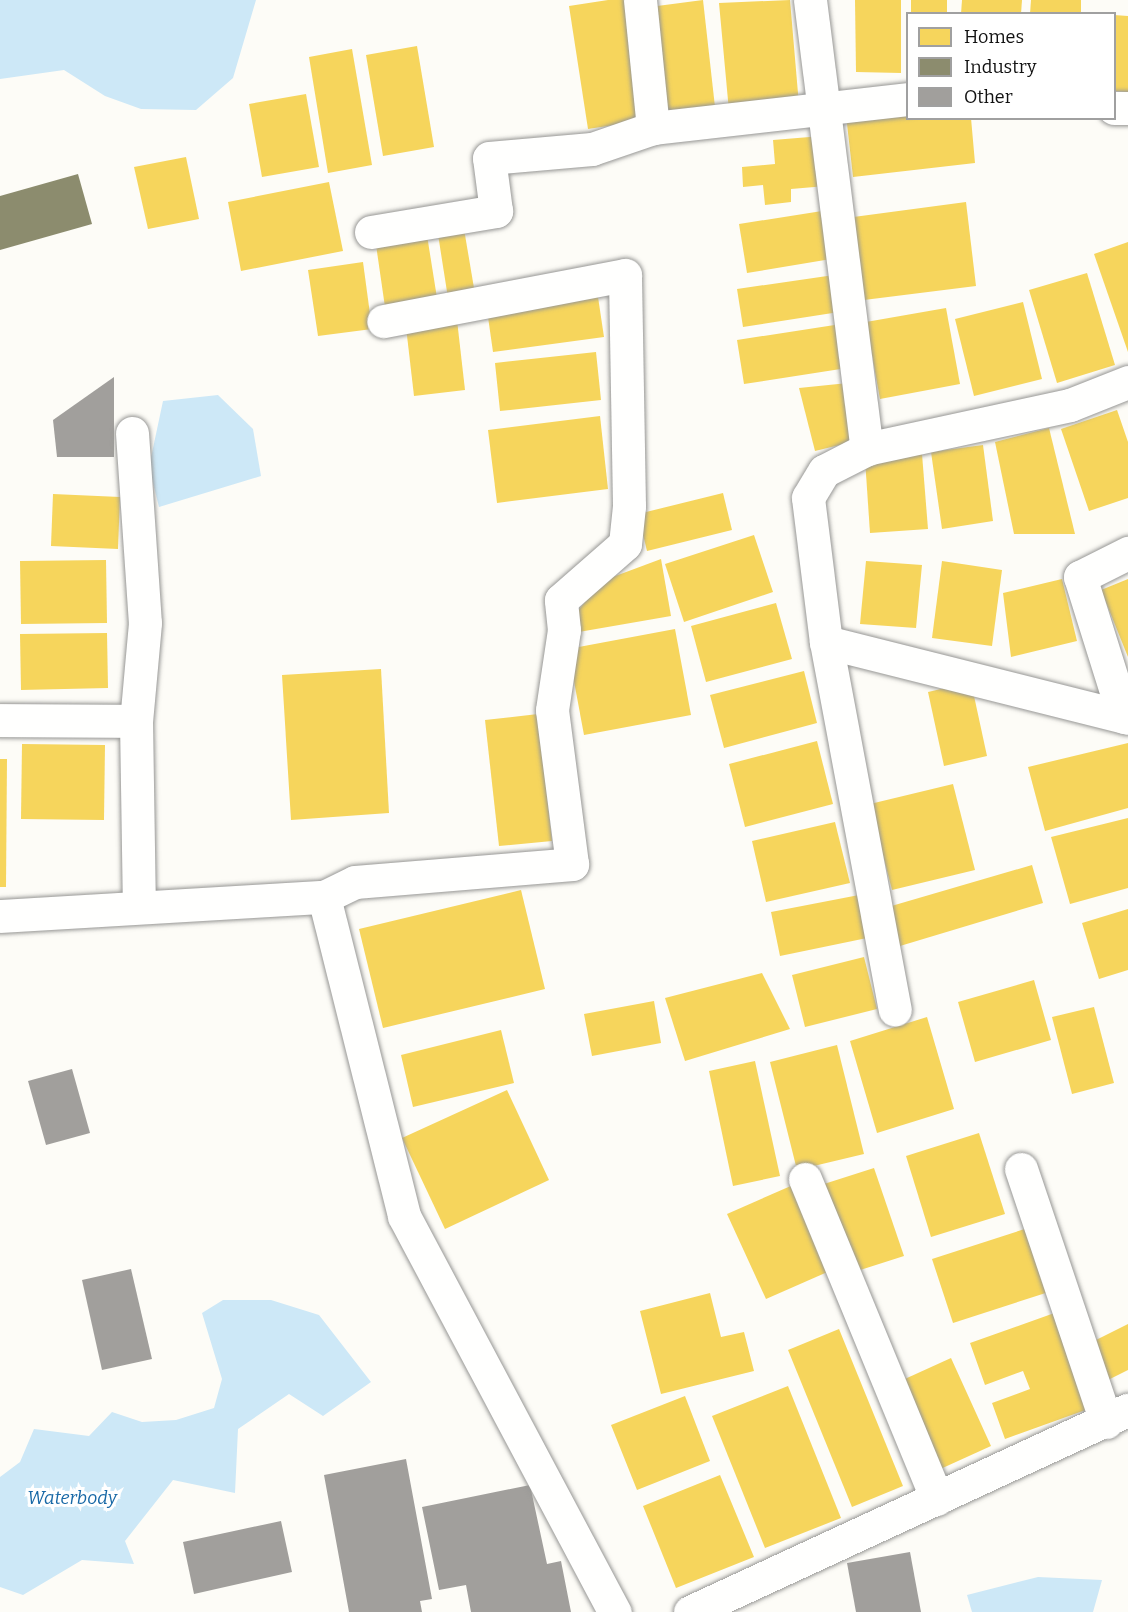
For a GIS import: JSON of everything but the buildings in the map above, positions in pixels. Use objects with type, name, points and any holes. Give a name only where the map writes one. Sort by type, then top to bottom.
[{"type":"street","points":[[640,0],[653,128]]},
{"type":"street","points":[[810,0],[820,106],[867,449]]},
{"type":"street","points":[[371,232],[496,211],[489,158],[592,149],[653,128],[820,106],[906,99]]},
{"type":"street","points":[[0,916],[139,904],[324,897],[355,882],[572,864],[552,710],[564,630],[561,600],[625,544],[629,506],[624,275],[383,321]]},
{"type":"street","points":[[895,1010],[826,642],[808,498],[824,471],[867,449],[1070,405],[1128,382]]},
{"type":"street","points":[[132,433],[145,623],[136,721],[139,904]]},
{"type":"street","points":[[1126,717],[1080,577],[1128,553]]},
{"type":"street","points":[[826,642],[1126,717]]},
{"type":"street","points":[[0,720],[136,721]]},
{"type":"street","points":[[324,897],[404,1216],[615,1612]]},
{"type":"street","points":[[690,1612],[1117,1416],[1021,1169]]},
{"type":"street","points":[[805,1179],[937,1499]]},
{"type":"water","points":[[0,0],[256,0],[233,78],[196,110],[141,109],[105,96],[64,70],[0,79]]},
{"type":"water","points":[[218,395],[253,429],[261,476],[159,507],[149,467],[163,401]]},
{"type":"water","name":"Waterbody","points":[[223,1300],[271,1300],[319,1315],[371,1382],[323,1416],[289,1394],[238,1429],[235,1493],[173,1480],[125,1541],[134,1564],[82,1560],[23,1595],[0,1587],[0,1477],[20,1462],[34,1429],[89,1436],[112,1412],[142,1422],[176,1420],[214,1408],[222,1379],[202,1313]]},
{"type":"water","points":[[1038,1577],[1102,1580],[1093,1612],[972,1612],[967,1595]]}]
